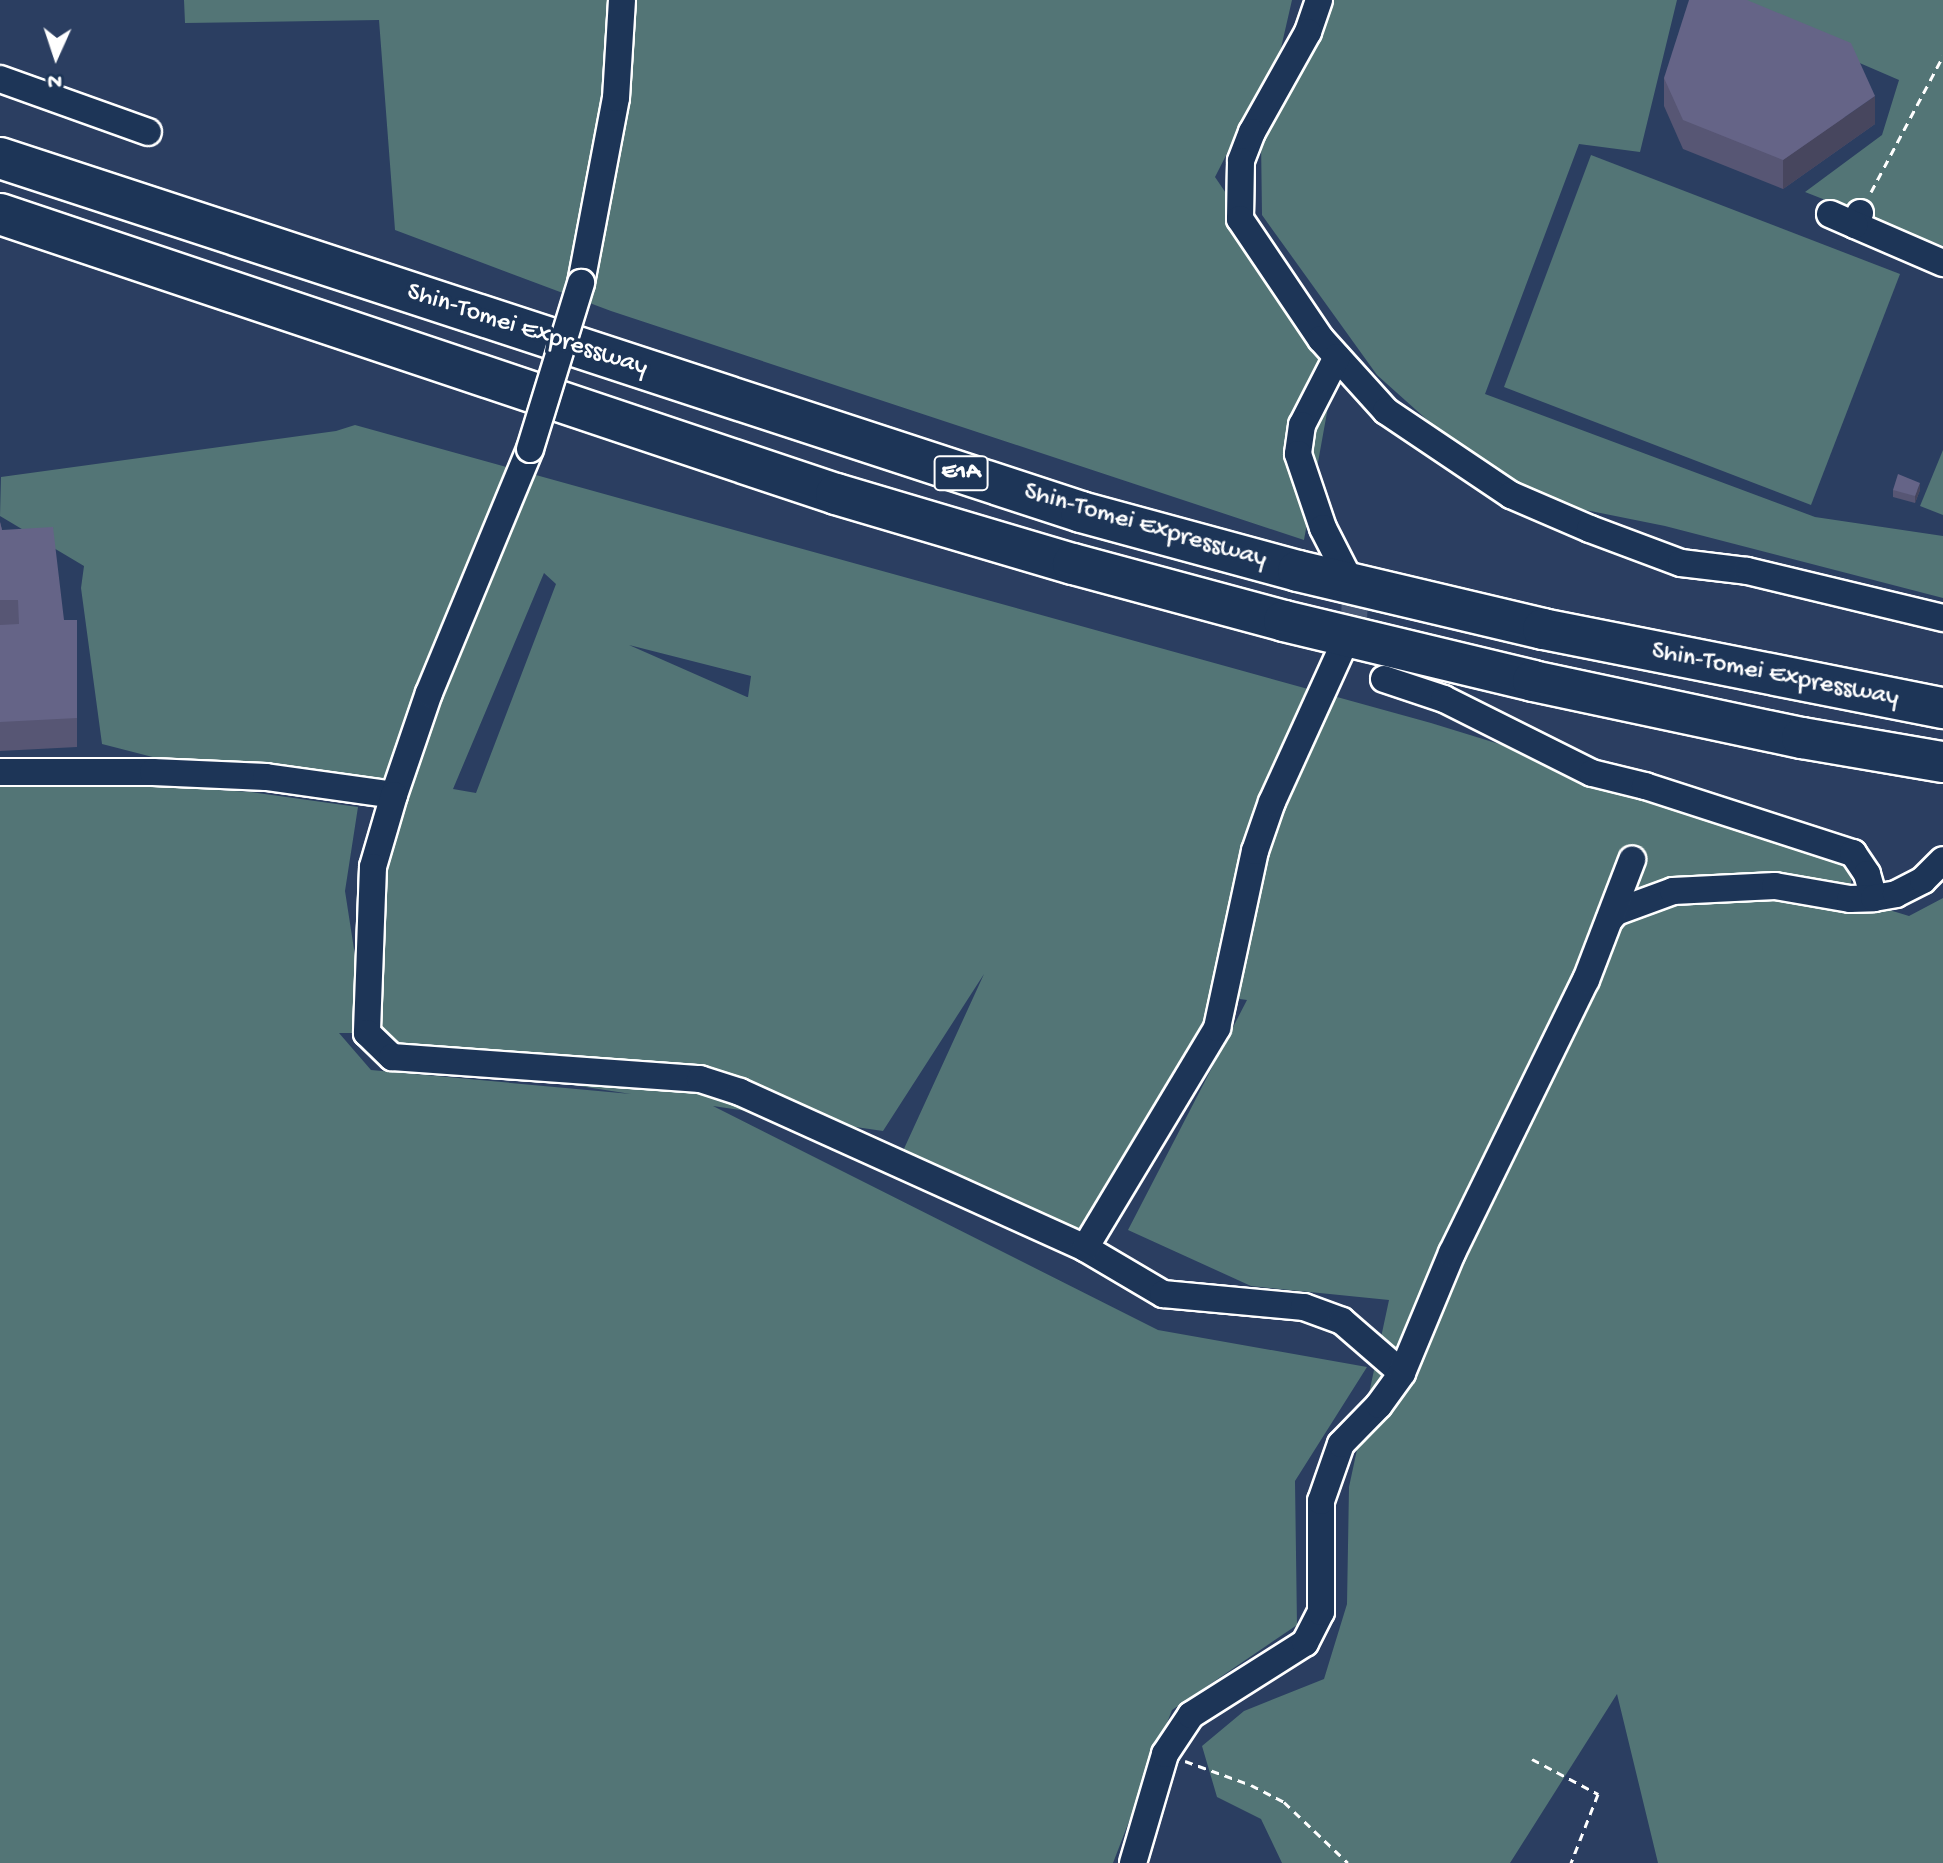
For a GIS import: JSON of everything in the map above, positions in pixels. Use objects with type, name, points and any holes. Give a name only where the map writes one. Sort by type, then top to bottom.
[{"type":"highway","name":"Shin-Tomei Expressway","points":[[0,158],[1081,512],[1298,571],[1543,629],[1943,708]]},
{"type":"highway","name":"Shin-Tomei Expressway","points":[[0,214],[836,494],[1073,564],[1284,621],[1533,681],[1802,738],[1943,762]]},
{"type":"street","points":[[622,0],[616,98],[581,283],[530,449],[429,693],[373,867],[367,1033],[392,1057],[700,1079],[740,1092],[1085,1248],[1163,1294],[1304,1307],[1342,1321],[1402,1373]]},
{"type":"street","points":[[1319,0],[1308,32],[1252,132],[1241,161],[1240,219],[1321,339],[1386,411],[1420,437],[1511,495],[1681,563],[1747,571],[1943,618]]},
{"type":"street","points":[[0,79],[148,132]]},
{"type":"street","points":[[1830,214],[1858,219],[1943,263]]},
{"type":"street","points":[[1337,357],[1302,425],[1298,454],[1323,528],[1346,573]]},
{"type":"street","points":[[1085,1248],[1217,1028],[1255,851],[1272,802],[1343,646]]},
{"type":"street","points":[[1384,679],[1444,699],[1592,773],[1645,786],[1853,853],[1867,874],[1874,898]]},
{"type":"street","points":[[0,772],[153,772],[266,777],[394,795]]},
{"type":"street","points":[[1133,1863],[1165,1754],[1191,1715],[1305,1643],[1321,1612],[1321,1501],[1341,1444],[1379,1405],[1402,1373],[1452,1253],[1586,980],[1632,860]]},
{"type":"street","points":[[1610,919],[1616,912],[1673,891],[1775,886],[1850,899],[1874,898],[1896,894],[1923,880],[1943,860]]},
{"type":"path","points":[[1858,219],[1943,56]]},
{"type":"path","points":[[1165,1754],[1251,1785],[1284,1802],[1348,1863]]},
{"type":"path","points":[[1532,1759],[1598,1794],[1571,1863]]},
{"type":"green space","points":[[184,0],[1292,0],[1281,48],[1215,177],[1337,357],[1304,540],[611,311],[395,230],[379,20],[185,23]]},
{"type":"green space","points":[[1330,0],[1677,0],[1640,152],[1579,144],[1485,394],[1815,517],[1943,536],[1943,598],[1665,526],[1511,495],[1377,375],[1262,215],[1261,140]]},
{"type":"green space","points":[[1714,0],[1943,0],[1943,246],[1805,192],[1882,135],[1899,80]]},
{"type":"green space","points":[[1591,155],[1900,274],[1811,505],[1504,387]]},
{"type":"green space","points":[[355,425],[1431,723],[1853,853],[1850,898],[1909,916],[1943,898],[1943,1863],[1658,1863],[1617,1694],[1510,1863],[1282,1863],[1261,1819],[1217,1797],[1202,1746],[1244,1711],[1324,1679],[1347,1604],[1349,1487],[1389,1300],[1251,1286],[1128,1230],[1247,1000],[1218,996],[1085,1248],[897,1164],[984,974],[883,1131],[713,1106],[1158,1330],[1367,1367],[1295,1481],[1297,1625],[1172,1710],[1113,1863],[0,1863],[0,777],[251,792],[358,807],[345,891],[367,1033],[339,1033],[371,1070],[631,1094],[392,1057],[368,1005],[373,867],[405,780],[370,784],[172,762],[102,744],[81,588],[84,566],[0,516],[1,477],[336,431]],"holes":[[[544,573],[556,584],[476,793],[453,789]],[[629,645],[751,676],[748,697],[747,697]]]},
{"type":"green space","points":[[1943,450],[1943,515],[1920,506]]},
{"type":"building","points":[[1689,0],[1747,0],[1851,43],[1875,96],[1783,160],[1683,120],[1664,78]]},
{"type":"building","points":[[1898,474],[1920,483],[1915,496],[1893,490]]},
{"type":"building","points":[[0,522],[2,530],[53,527],[64,620],[77,620],[77,718],[0,722],[0,625],[19,624],[18,600],[0,600]]},
{"type":"tunnel","points":[[1343,646],[1354,622],[1355,596],[1346,574]]}]
